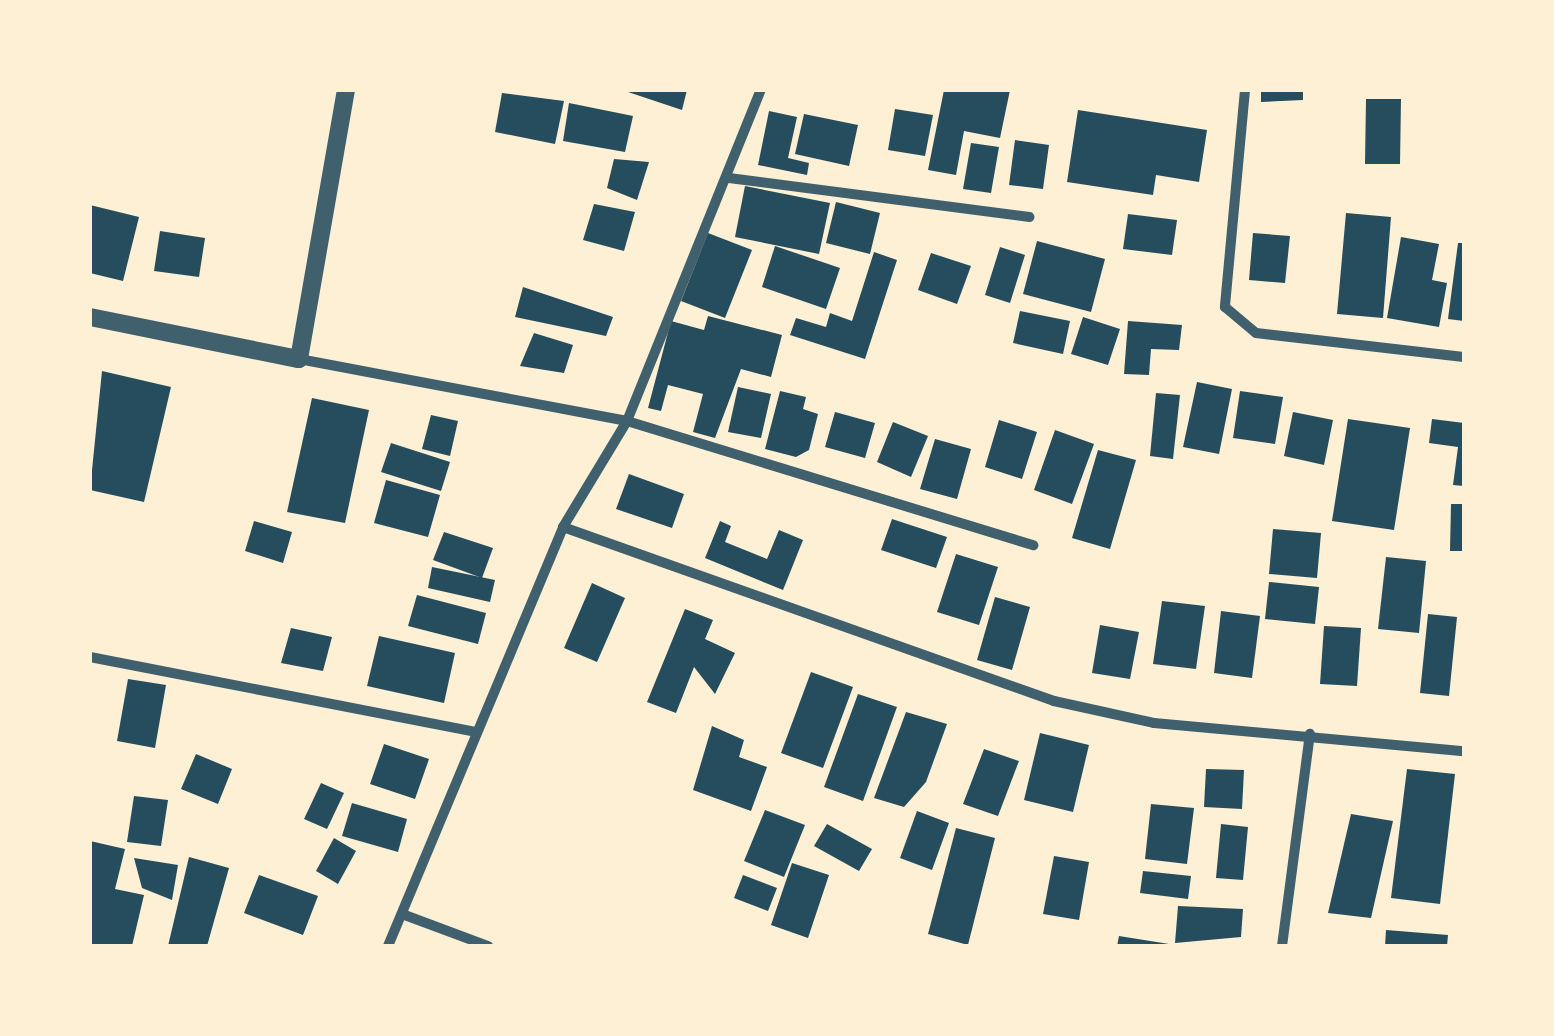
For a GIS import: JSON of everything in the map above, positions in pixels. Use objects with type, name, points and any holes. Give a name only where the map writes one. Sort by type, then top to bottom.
[{"type":"street","points":[[299,359],[346,90]]},
{"type":"street","points":[[388,946],[563,527],[626,421],[761,90]]},
{"type":"street","points":[[1245,90],[1225,307],[1256,333],[1464,357]]},
{"type":"street","points":[[728,178],[1029,216]]},
{"type":"street","points":[[90,317],[626,421],[1032,545]]},
{"type":"street","points":[[563,527],[1054,701],[1154,723],[1464,750]]},
{"type":"street","points":[[90,657],[477,732]]},
{"type":"street","points":[[1282,946],[1310,734]]},
{"type":"street","points":[[402,914],[488,946]]},
{"type":"building","points":[[622,90],[687,90],[682,110]]},
{"type":"building","points":[[944,90],[1010,90],[1000,138],[964,131],[956,175],[928,170]]},
{"type":"building","points":[[1261,90],[1303,90],[1303,100],[1261,102]]},
{"type":"building","points":[[502,93],[564,101],[555,144],[495,132]]},
{"type":"building","points":[[1366,99],[1401,99],[1400,164],[1365,164]]},
{"type":"building","points":[[569,103],[633,116],[625,152],[563,141]]},
{"type":"building","points":[[895,109],[933,115],[925,156],[888,150]]},
{"type":"building","points":[[1078,110],[1207,130],[1199,182],[1156,175],[1153,195],[1067,182]]},
{"type":"building","points":[[769,111],[797,117],[788,158],[809,163],[807,175],[758,165]]},
{"type":"building","points":[[804,114],[858,125],[849,166],[795,154]]},
{"type":"building","points":[[1015,140],[1049,145],[1043,189],[1009,185]]},
{"type":"building","points":[[971,143],[999,147],[991,193],[963,189]]},
{"type":"building","points":[[614,159],[649,162],[637,200],[607,188]]},
{"type":"building","points":[[745,186],[830,203],[819,254],[735,237]]},
{"type":"building","points":[[836,202],[880,213],[870,254],[826,243]]},
{"type":"building","points":[[594,204],[635,212],[624,251],[583,240]]},
{"type":"building","points":[[90,205],[139,217],[123,281],[90,273]]},
{"type":"building","points":[[1346,213],[1391,217],[1383,318],[1337,314]]},
{"type":"building","points":[[1128,214],[1177,220],[1172,255],[1123,249]]},
{"type":"building","points":[[160,231],[205,238],[199,277],[154,271]]},
{"type":"building","points":[[708,233],[752,250],[725,318],[681,301]]},
{"type":"building","points":[[1253,233],[1290,236],[1285,283],[1249,280]]},
{"type":"building","points":[[1401,237],[1439,244],[1432,280],[1447,283],[1439,327],[1387,318]]},
{"type":"building","points":[[1037,241],[1105,259],[1091,312],[1023,294]]},
{"type":"building","points":[[1458,243],[1464,243],[1464,321],[1448,319]]},
{"type":"building","points":[[775,246],[840,268],[826,309],[762,287]]},
{"type":"building","points":[[1000,247],[1025,255],[1010,303],[985,295]]},
{"type":"building","points":[[874,252],[897,260],[865,359],[790,335],[796,318],[826,327],[830,313],[852,321]]},
{"type":"building","points":[[931,253],[971,266],[957,304],[918,290]]},
{"type":"building","points":[[523,287],[613,317],[606,336],[515,317]]},
{"type":"building","points":[[1020,311],[1070,321],[1063,354],[1013,343]]},
{"type":"building","points":[[708,316],[782,335],[771,377],[741,369],[715,438],[693,432],[703,394],[668,385],[661,411],[648,408],[671,321],[704,330]]},
{"type":"building","points":[[1083,317],[1120,329],[1108,365],[1071,354]]},
{"type":"building","points":[[1128,321],[1182,325],[1179,350],[1151,349],[1149,375],[1124,374]]},
{"type":"building","points":[[534,333],[573,345],[564,373],[520,366]]},
{"type":"building","points":[[102,371],[171,387],[144,502],[90,490]]},
{"type":"building","points":[[1197,382],[1232,389],[1219,454],[1183,447]]},
{"type":"building","points":[[738,387],[771,394],[761,438],[728,432]]},
{"type":"building","points":[[780,391],[806,397],[803,409],[818,414],[809,450],[796,457],[765,449]]},
{"type":"building","points":[[1240,391],[1283,397],[1275,444],[1233,438]]},
{"type":"building","points":[[1156,393],[1180,395],[1173,459],[1150,456]]},
{"type":"building","points":[[312,398],[369,410],[345,523],[287,512]]},
{"type":"building","points":[[835,412],[875,423],[865,458],[825,447]]},
{"type":"building","points":[[1293,412],[1333,420],[1324,465],[1284,456]]},
{"type":"building","points":[[431,415],[458,421],[450,456],[422,449]]},
{"type":"building","points":[[1348,419],[1410,428],[1394,530],[1332,521]]},
{"type":"building","points":[[1432,419],[1464,423],[1464,486],[1453,485],[1458,447],[1429,443]]},
{"type":"building","points":[[999,420],[1037,432],[1022,479],[985,467]]},
{"type":"building","points":[[893,422],[928,436],[911,477],[877,462]]},
{"type":"building","points":[[1055,430],[1094,444],[1072,504],[1034,490]]},
{"type":"building","points":[[935,439],[971,449],[957,499],[920,489]]},
{"type":"building","points":[[391,443],[450,462],[441,491],[381,472]]},
{"type":"building","points":[[1098,450],[1136,460],[1110,549],[1072,538]]},
{"type":"building","points":[[629,474],[684,494],[672,528],[616,509]]},
{"type":"building","points":[[386,480],[440,495],[428,537],[374,523]]},
{"type":"building","points":[[1451,504],[1464,504],[1464,551],[1450,551]]},
{"type":"building","points":[[892,519],[947,537],[936,568],[881,550]]},
{"type":"building","points":[[254,521],[292,532],[283,563],[245,551]]},
{"type":"building","points":[[720,521],[731,526],[725,542],[767,559],[779,530],[803,540],[783,590],[705,558]]},
{"type":"building","points":[[1273,529],[1321,533],[1317,578],[1269,574]]},
{"type":"building","points":[[444,532],[493,548],[482,578],[433,560]]},
{"type":"building","points":[[956,554],[998,567],[979,625],[937,612]]},
{"type":"building","points":[[1386,557],[1426,561],[1419,633],[1378,629]]},
{"type":"building","points":[[432,567],[495,580],[490,602],[428,588]]},
{"type":"building","points":[[1269,582],[1319,587],[1315,624],[1265,619]]},
{"type":"building","points":[[592,583],[625,598],[597,662],[564,648]]},
{"type":"building","points":[[417,595],[486,613],[478,644],[408,626]]},
{"type":"building","points":[[995,597],[1030,607],[1012,670],[977,660]]},
{"type":"building","points":[[1162,601],[1205,606],[1196,669],[1153,664]]},
{"type":"building","points":[[685,609],[713,620],[705,639],[735,653],[715,694],[694,667],[676,713],[647,702]]},
{"type":"building","points":[[1221,611],[1260,616],[1252,678],[1214,673]]},
{"type":"building","points":[[1428,614],[1457,617],[1449,696],[1420,693]]},
{"type":"building","points":[[1100,625],[1139,632],[1130,679],[1092,673]]},
{"type":"building","points":[[1324,626],[1361,628],[1357,686],[1320,684]]},
{"type":"building","points":[[291,628],[332,637],[323,671],[281,663]]},
{"type":"building","points":[[379,636],[455,653],[444,703],[367,686]]},
{"type":"building","points":[[811,672],[853,687],[823,768],[781,753]]},
{"type":"building","points":[[128,679],[166,685],[155,748],[117,741]]},
{"type":"building","points":[[858,694],[897,707],[863,801],[824,787]]},
{"type":"building","points":[[906,712],[947,724],[926,782],[904,807],[874,798]]},
{"type":"building","points":[[712,726],[744,740],[739,757],[767,767],[751,811],[693,790]]},
{"type":"building","points":[[1040,733],[1089,745],[1073,812],[1024,800]]},
{"type":"building","points":[[384,744],[429,759],[415,799],[370,784]]},
{"type":"building","points":[[984,749],[1019,761],[998,816],[963,804]]},
{"type":"building","points":[[196,754],[232,769],[218,804],[181,789]]},
{"type":"building","points":[[1206,769],[1244,770],[1242,809],[1204,807]]},
{"type":"building","points":[[1407,769],[1455,774],[1440,904],[1391,898]]},
{"type":"building","points":[[321,783],[344,793],[327,829],[304,819]]},
{"type":"building","points":[[134,796],[168,800],[161,846],[127,842]]},
{"type":"building","points":[[352,803],[407,819],[398,852],[342,836]]},
{"type":"building","points":[[1151,804],[1194,808],[1187,864],[1145,859]]},
{"type":"building","points":[[765,810],[805,825],[784,877],[744,861]]},
{"type":"building","points":[[917,811],[949,823],[932,870],[900,858]]},
{"type":"building","points":[[1351,814],[1393,821],[1371,918],[1328,913]]},
{"type":"building","points":[[827,824],[872,849],[859,871],[814,846]]},
{"type":"building","points":[[1221,824],[1248,827],[1243,880],[1216,878]]},
{"type":"building","points":[[956,828],[995,838],[968,945],[928,934]]},
{"type":"building","points":[[334,838],[356,851],[338,884],[316,871]]},
{"type":"building","points":[[90,841],[125,849],[115,889],[144,895],[132,946],[90,946]]},
{"type":"building","points":[[1054,856],[1089,862],[1079,920],[1043,914]]},
{"type":"building","points":[[189,857],[229,868],[207,946],[168,946]]},
{"type":"building","points":[[134,858],[178,865],[172,900],[142,888]]},
{"type":"building","points":[[792,863],[829,875],[808,938],[771,925]]},
{"type":"building","points":[[1143,871],[1191,876],[1188,899],[1140,893]]},
{"type":"building","points":[[259,875],[318,896],[303,935],[244,913]]},
{"type":"building","points":[[743,875],[777,888],[768,911],[734,898]]},
{"type":"building","points":[[1178,906],[1243,909],[1241,937],[1175,943]]},
{"type":"building","points":[[1386,930],[1448,935],[1447,946],[1385,946]]},
{"type":"building","points":[[1119,936],[1169,944],[1169,946],[1117,946]]}]
